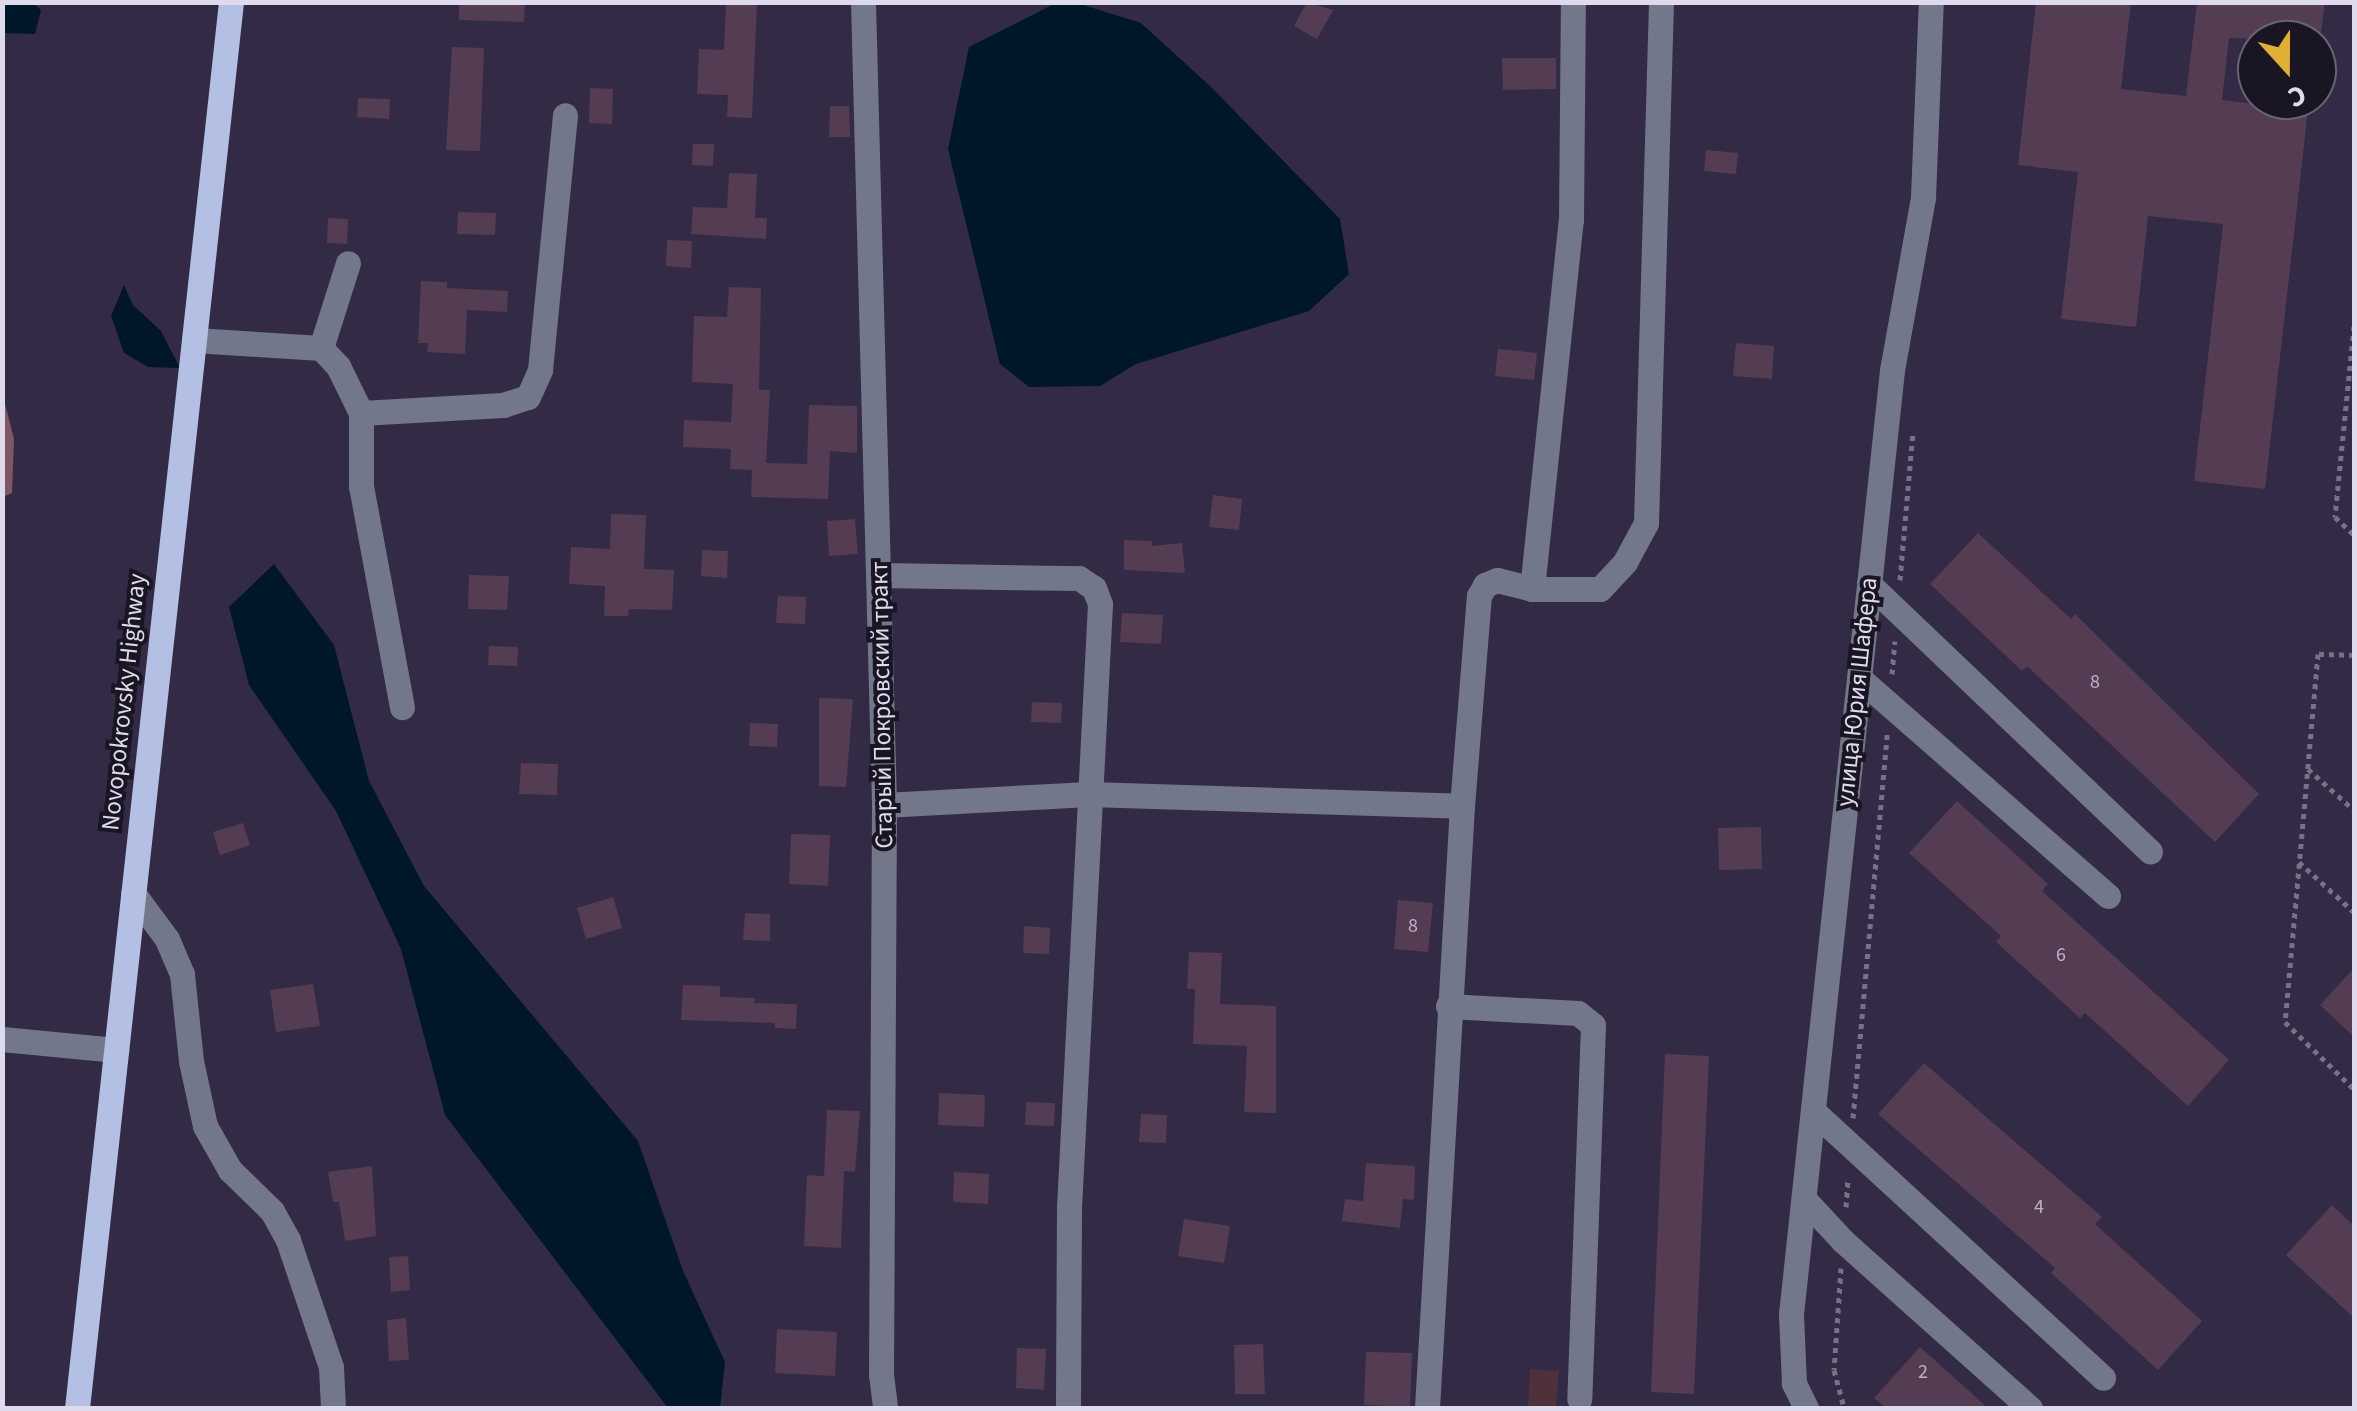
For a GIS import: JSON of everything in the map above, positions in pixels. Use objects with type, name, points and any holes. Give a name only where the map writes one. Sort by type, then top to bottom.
[{"type":"main road","name":"Novopokrovsky Highway","points":[[76,1408],[231,2]]},
{"type":"street","name":"Старый Покровский тракт","points":[[863,2],[884,805],[881,1374],[885,1408]]},
{"type":"street","points":[[1532,590],[1571,220],[1573,2]]},
{"type":"street","points":[[1427,1408],[1448,1006],[1479,596],[1485,585],[1498,580],[1532,590],[1600,589],[1625,562],[1646,523],[1661,2]]},
{"type":"street","name":"улица Юрия Шафера","points":[[1806,1408],[1794,1383],[1791,1314],[1892,370],[1923,197],[1931,2]]},
{"type":"street","points":[[361,413],[503,406],[528,397],[540,370],[564,115]]},
{"type":"street","points":[[321,348],[348,263]]},
{"type":"street","points":[[194,340],[321,348],[338,366],[361,413],[361,486],[402,707]]},
{"type":"street","points":[[880,575],[1079,578],[1094,588],[1100,604],[1068,1208],[1068,1408]]},
{"type":"street","points":[[1869,584],[2150,852]]},
{"type":"street","points":[[1859,678],[2108,896]]},
{"type":"street","points":[[884,805],[1089,794],[1462,806]]},
{"type":"street","points":[[133,893],[167,939],[182,974],[192,1061],[205,1126],[230,1170],[272,1211],[288,1240],[330,1367],[333,1408]]},
{"type":"street","points":[[1448,1006],[1578,1013],[1593,1025],[1579,1399]]},
{"type":"street","points":[[2,1038],[116,1050]]},
{"type":"street","points":[[1813,1111],[2103,1378]]},
{"type":"street","points":[[1804,1199],[1843,1241],[2030,1408]]},
{"type":"path","points":[[2354,326],[2335,517],[2354,535]]},
{"type":"path","points":[[2346,414],[2354,415]]},
{"type":"path","points":[[2354,656],[2318,654],[2285,1022],[2354,1089]]},
{"type":"path","points":[[2308,768],[2354,810]]},
{"type":"path","points":[[2299,862],[2354,912]]},
{"type":"shaded area","points":[[2,392],[14,439],[12,493],[3,497]]},
{"type":"shaded area","points":[[1530,1369],[1559,1371],[1556,1408],[1528,1408]]},
{"type":"water","points":[[3,2],[33,3],[41,10],[35,34],[3,33]]},
{"type":"water","points":[[1056,3],[1077,3],[1141,23],[1211,87],[1340,219],[1349,274],[1309,311],[1136,364],[1100,386],[1029,387],[1000,364],[948,149],[969,47]]},
{"type":"water","points":[[124,285],[133,305],[161,331],[180,368],[148,367],[124,353],[111,316]]},
{"type":"water","points":[[274,564],[334,645],[369,781],[424,886],[638,1141],[683,1271],[725,1362],[720,1408],[668,1408],[445,1115],[401,949],[336,811],[249,685],[229,607]]},
{"type":"building","points":[[459,2],[525,2],[524,22],[459,20]]},
{"type":"building","points":[[726,2],[757,2],[752,118],[727,117],[728,95],[697,94],[699,49],[724,50]]},
{"type":"building","points":[[1307,2],[1333,10],[1317,39],[1294,26]]},
{"type":"building","points":[[2036,2],[2131,2],[2121,89],[2186,96],[2197,2],[2325,2],[2323,20],[2237,20],[2237,38],[2229,38],[2222,100],[2237,102],[2237,120],[2307,120],[2265,489],[2194,481],[2223,224],[2148,216],[2136,327],[2061,319],[2078,172],[2018,165]]},
{"type":"building","points":[[452,47],[484,48],[480,151],[446,150]]},
{"type":"building","points":[[1502,58],[1556,58],[1556,89],[1503,90]]},
{"type":"building","points":[[590,88],[613,89],[612,124],[589,123]]},
{"type":"building","points":[[358,98],[390,99],[389,119],[357,117]]},
{"type":"building","points":[[830,106],[849,106],[850,137],[829,137]]},
{"type":"building","points":[[693,144],[714,144],[713,166],[692,165]]},
{"type":"building","points":[[1706,150],[1738,153],[1736,174],[1704,171]]},
{"type":"building","points":[[729,173],[757,174],[755,218],[767,218],[766,239],[691,234],[693,207],[727,208]]},
{"type":"building","points":[[458,212],[496,213],[495,235],[457,234]]},
{"type":"building","points":[[328,218],[348,219],[347,244],[327,243]]},
{"type":"building","points":[[667,240],[692,241],[691,268],[666,266]]},
{"type":"building","points":[[421,281],[447,282],[447,288],[508,291],[507,312],[467,310],[465,354],[427,352],[428,343],[418,343]]},
{"type":"building","points":[[729,287],[761,288],[759,390],[770,390],[766,463],[807,464],[809,405],[857,406],[857,453],[830,451],[828,499],[751,497],[752,470],[730,469],[731,449],[683,447],[684,420],[731,422],[733,384],[692,382],[694,316],[727,317]]},
{"type":"building","points":[[1736,343],[1774,346],[1772,379],[1733,376]]},
{"type":"building","points":[[1498,349],[1537,353],[1534,380],[1495,376]]},
{"type":"building","points":[[1213,495],[1242,499],[1239,530],[1209,527]]},
{"type":"building","points":[[611,514],[646,515],[644,569],[674,570],[672,610],[629,609],[628,616],[604,616],[605,586],[569,584],[571,547],[610,549]]},
{"type":"building","points":[[855,519],[858,554],[829,556],[827,521]]},
{"type":"building","points":[[1978,533],[2071,619],[2075,614],[2259,794],[2215,842],[2027,666],[2022,671],[1930,584]]},
{"type":"building","points":[[1124,540],[1152,541],[1152,546],[1182,543],[1185,573],[1124,570]]},
{"type":"building","points":[[702,550],[728,551],[727,578],[701,576]]},
{"type":"building","points":[[469,575],[509,576],[507,610],[468,609]]},
{"type":"building","points":[[778,596],[806,597],[805,624],[776,623]]},
{"type":"building","points":[[1122,613],[1163,615],[1161,644],[1120,642]]},
{"type":"building","points":[[489,646],[518,647],[517,666],[488,665]]},
{"type":"building","points":[[819,698],[853,699],[846,787],[819,786]]},
{"type":"building","points":[[1032,702],[1062,703],[1061,723],[1031,722]]},
{"type":"building","points":[[750,723],[778,724],[777,747],[749,746]]},
{"type":"building","points":[[521,763],[558,764],[557,795],[519,794]]},
{"type":"building","points":[[1957,801],[2048,884],[2042,891],[2229,1060],[2188,1106],[2085,1013],[2080,1018],[1996,942],[2001,936],[1909,853]]},
{"type":"building","points":[[243,823],[250,845],[220,855],[213,832]]},
{"type":"building","points":[[1761,827],[1762,869],[1719,870],[1718,828]]},
{"type":"building","points":[[791,834],[830,835],[828,886],[789,884]]},
{"type":"building","points":[[613,897],[622,928],[586,939],[577,908]]},
{"type":"building","points":[[1398,900],[1433,903],[1428,952],[1394,949]]},
{"type":"building","points":[[745,913],[770,914],[770,941],[743,940]]},
{"type":"building","points":[[1024,926],[1050,928],[1049,954],[1023,953]]},
{"type":"building","points":[[1189,952],[1222,953],[1220,1004],[1276,1006],[1276,1113],[1244,1112],[1247,1046],[1193,1044],[1195,989],[1187,989]]},
{"type":"building","points":[[2354,968],[2354,1037],[2320,1005]]},
{"type":"building","points":[[313,984],[320,1026],[276,1032],[270,990]]},
{"type":"building","points":[[683,985],[720,986],[720,997],[755,998],[754,1003],[797,1004],[796,1029],[775,1028],[775,1023],[681,1020]]},
{"type":"building","points":[[1665,1054],[1709,1056],[1694,1394],[1651,1392]]},
{"type":"building","points":[[1924,1063],[2102,1217],[2095,1224],[2202,1321],[2158,1370],[2051,1273],[2055,1268],[1878,1114]]},
{"type":"building","points":[[939,1093],[985,1095],[984,1127],[938,1125]]},
{"type":"building","points":[[1026,1102],[1055,1103],[1054,1126],[1025,1125]]},
{"type":"building","points":[[827,1110],[860,1111],[855,1172],[844,1171],[841,1248],[804,1246],[807,1175],[824,1176]]},
{"type":"building","points":[[1141,1114],[1167,1115],[1166,1143],[1139,1142]]},
{"type":"building","points":[[1366,1163],[1415,1166],[1414,1200],[1403,1199],[1400,1228],[1342,1221],[1345,1199],[1363,1201]]},
{"type":"building","points":[[372,1166],[376,1236],[345,1241],[339,1202],[333,1202],[328,1172]]},
{"type":"building","points":[[954,1172],[989,1174],[988,1204],[953,1202]]},
{"type":"building","points":[[2332,1205],[2354,1226],[2354,1318],[2286,1255]]},
{"type":"building","points":[[1184,1219],[1230,1226],[1224,1263],[1178,1256]]},
{"type":"building","points":[[408,1256],[410,1290],[391,1292],[389,1257]]},
{"type":"building","points":[[406,1318],[409,1360],[389,1361],[387,1320]]},
{"type":"building","points":[[777,1329],[837,1332],[835,1376],[775,1373]]},
{"type":"building","points":[[1263,1344],[1265,1394],[1235,1394],[1234,1345]]},
{"type":"building","points":[[1920,1347],[1988,1408],[1886,1408],[1874,1398]]},
{"type":"building","points":[[1017,1348],[1046,1349],[1044,1390],[1016,1388]]},
{"type":"building","points":[[1366,1352],[1412,1353],[1410,1407],[1364,1405]]}]
